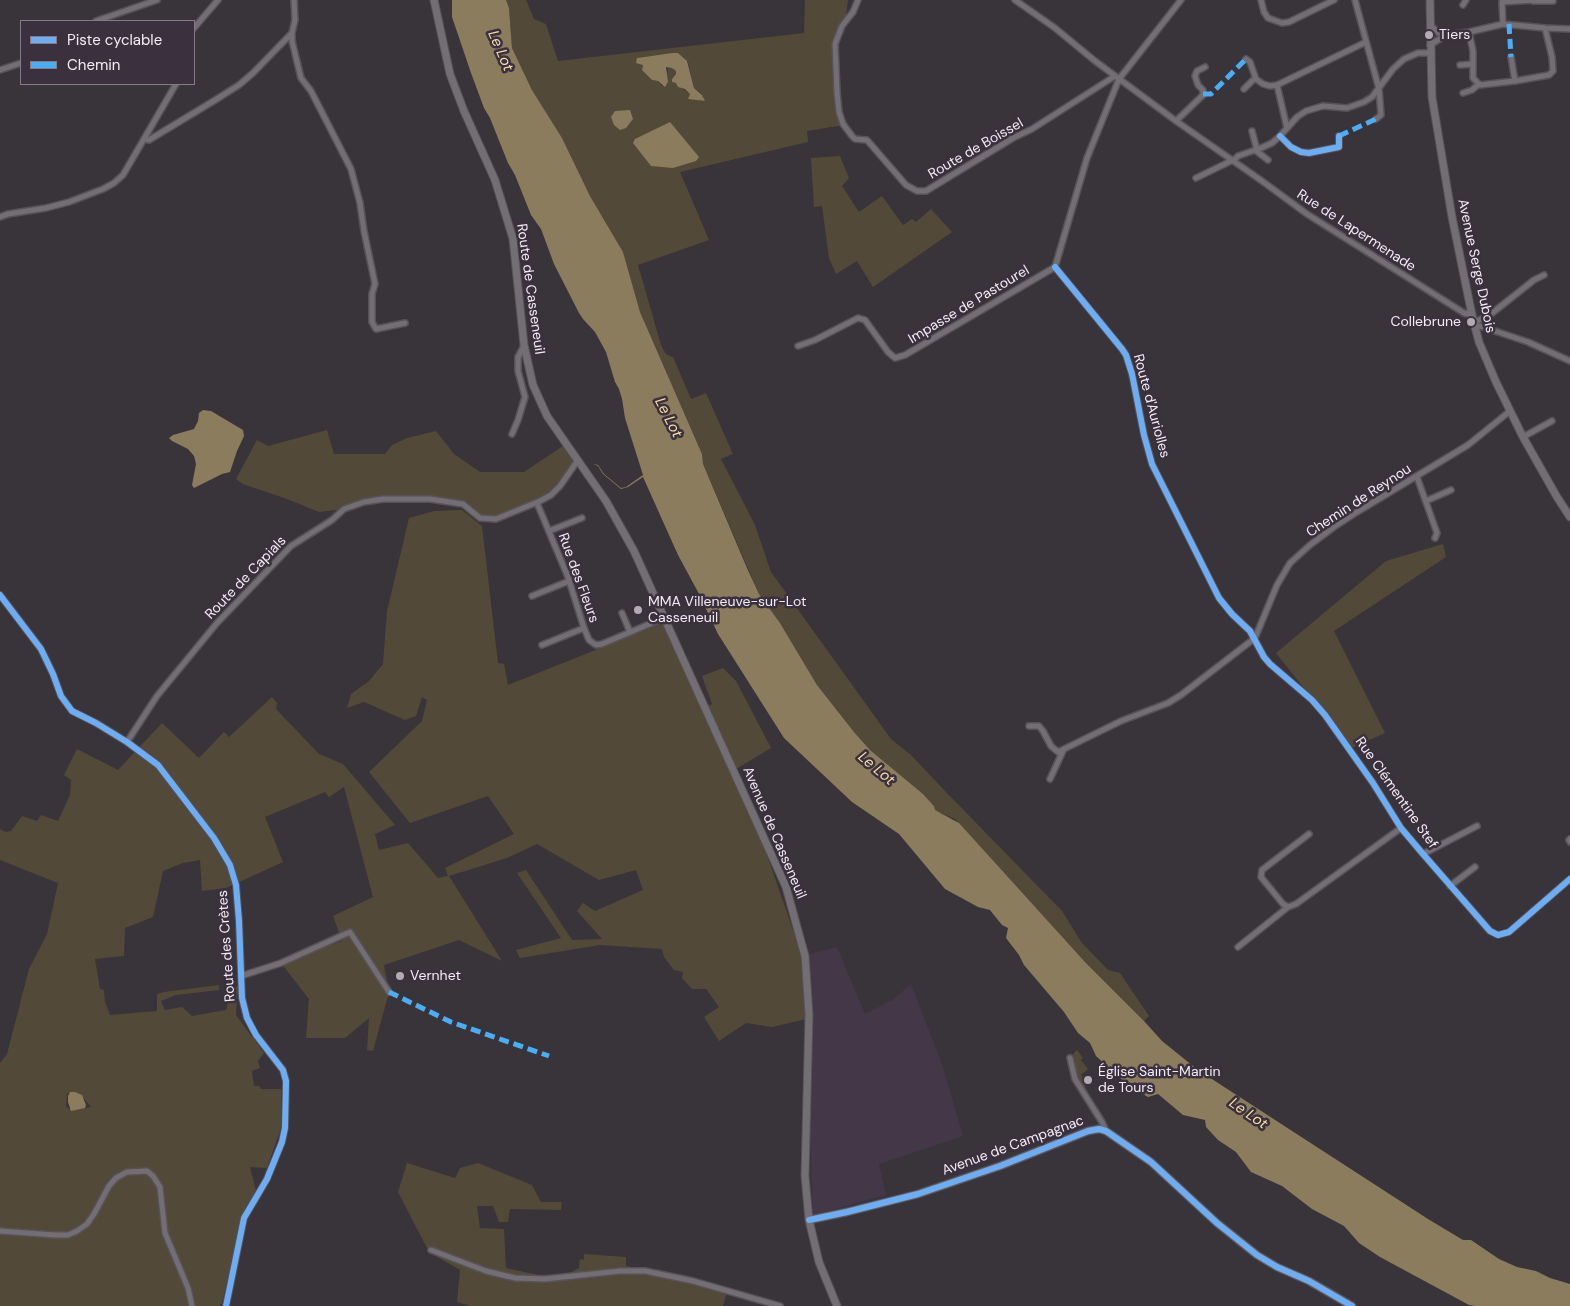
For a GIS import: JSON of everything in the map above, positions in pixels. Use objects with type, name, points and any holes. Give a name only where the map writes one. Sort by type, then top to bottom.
[{"type":"main road","name":"Route de Casseneuil","points":[[434,0],[450,74],[464,111],[495,180],[513,239],[524,345],[533,386],[547,416],[578,460]]},
{"type":"main road","name":"Avenue Serge Dubois","points":[[1430,0],[1430,48],[1434,106],[1452,218],[1474,322],[1485,359],[1510,411],[1548,483],[1570,517]]},
{"type":"main road","name":"Avenue de Casseneuil","points":[[578,460],[606,501],[633,550],[786,887],[805,956],[809,1015],[805,1176],[809,1220],[819,1262],[834,1305]]},
{"type":"main road","name":"Avenue de Campagnac","points":[[809,1220],[918,1194],[1000,1166],[1088,1131],[1099,1129],[1106,1131],[1151,1162],[1217,1223],[1257,1255],[1277,1267],[1309,1281],[1352,1306]]},
{"type":"street","points":[[99,20],[157,0]]},
{"type":"street","points":[[195,27],[218,0]]},
{"type":"street","points":[[294,0],[295,20],[292,41],[301,78],[311,91],[351,169],[360,203],[375,284],[372,294],[372,322],[376,329],[405,323]]},
{"type":"street","name":"Route de Boissel","points":[[858,0],[853,12],[842,26],[835,44],[836,92],[839,112],[843,124],[852,136],[855,139],[867,140],[906,185],[917,191],[926,191],[1117,78]]},
{"type":"street","name":"Rue de Lapermenade","points":[[1015,0],[1055,28],[1117,78],[1307,214],[1464,313],[1480,326],[1528,342],[1570,362]]},
{"type":"street","points":[[1055,267],[1087,158],[1117,78],[1182,0]]},
{"type":"street","points":[[1262,0],[1264,12],[1268,18],[1282,23],[1289,22],[1334,0]]},
{"type":"street","points":[[1355,0],[1379,89],[1381,115],[1376,119]]},
{"type":"street","points":[[1503,24],[1502,1],[1553,1]]},
{"type":"street","points":[[1430,26],[1439,33],[1446,35],[1503,24],[1570,29]]},
{"type":"street","points":[[1469,32],[1473,51],[1473,78],[1480,85],[1515,81],[1549,74],[1553,70],[1552,57],[1545,28]]},
{"type":"street","points":[[145,138],[148,140],[240,85],[292,33]]},
{"type":"street","points":[[1196,178],[1232,161],[1238,156],[1272,143],[1297,117],[1306,111],[1323,106],[1348,108],[1356,106],[1372,97],[1404,59],[1430,48],[1446,35]]},
{"type":"street","points":[[1246,59],[1250,62],[1256,79],[1270,86],[1277,85],[1366,42]]},
{"type":"street","points":[[1511,57],[1515,81]]},
{"type":"street","points":[[0,70],[20,63]]},
{"type":"street","points":[[1460,65],[1473,64]]},
{"type":"street","points":[[1176,121],[1203,95],[1203,90],[1198,85],[1195,76],[1197,70],[1205,67]]},
{"type":"street","points":[[1244,90],[1256,79]]},
{"type":"street","points":[[1463,94],[1479,84]]},
{"type":"street","points":[[0,216],[69,202],[114,183],[123,175],[175,85]]},
{"type":"street","points":[[1277,85],[1287,128]]},
{"type":"street","points":[[1252,131],[1256,150],[1268,160]]},
{"type":"street","points":[[1280,136],[1291,147],[1301,152],[1309,153],[1338,147],[1339,136]]},
{"type":"street","name":"Impasse de Pastourel","points":[[798,346],[815,340],[858,318],[865,320],[888,352],[895,358],[905,355],[1055,267]]},
{"type":"street","name":"Route d'Auriolles","points":[[1055,267],[1122,349],[1132,374],[1144,435],[1152,464],[1219,598],[1255,638]]},
{"type":"street","points":[[1474,322],[1491,314],[1534,280],[1544,275]]},
{"type":"street","points":[[512,434],[524,397],[518,371],[518,357],[524,345]]},
{"type":"street","name":"Chemin de Reynou","points":[[1063,751],[1121,721],[1168,703],[1181,695],[1255,638],[1277,585],[1290,563],[1334,527],[1468,445],[1510,411]]},
{"type":"street","points":[[1524,437],[1552,421]]},
{"type":"street","name":"Route de Capials","points":[[127,742],[157,696],[217,624],[291,546],[332,520],[344,509],[364,502],[383,499],[430,498],[463,504],[480,518],[496,519],[537,503],[550,495],[560,486],[578,460]]},
{"type":"street","points":[[1417,477],[1437,533],[1435,538]]},
{"type":"street","points":[[1426,500],[1451,490]]},
{"type":"street","name":"Rue des Fleurs","points":[[537,503],[569,581],[589,640],[596,645],[602,644],[664,618]]},
{"type":"street","points":[[549,531],[582,518]]},
{"type":"street","points":[[532,596],[569,581]]},
{"type":"street","name":"Route des Crètes","points":[[0,595],[41,649],[61,696],[72,711],[127,742],[158,765],[214,838],[230,865],[236,885],[242,998],[247,1018],[256,1035],[283,1070],[286,1081],[285,1128],[282,1142],[267,1179],[244,1218],[226,1306]]},
{"type":"street","points":[[622,613],[630,632]]},
{"type":"street","points":[[542,645],[584,628]]},
{"type":"street","name":"Rue Clémentine Stef","points":[[1255,638],[1264,657],[1270,664],[1312,700],[1325,715],[1401,828],[1490,931],[1498,935],[1509,932],[1570,879]]},
{"type":"street","points":[[1029,726],[1039,726],[1051,746],[1058,752],[1063,751],[1050,779]]},
{"type":"street","points":[[1423,854],[1477,826]]},
{"type":"street","points":[[1238,947],[1288,907],[1296,904],[1401,828]]},
{"type":"street","points":[[1288,907],[1283,904],[1261,877],[1262,870],[1309,834]]},
{"type":"street","points":[[1450,886],[1474,867]]},
{"type":"street","points":[[241,976],[282,963],[350,932],[389,992]]},
{"type":"street","points":[[1070,1058],[1075,1079],[1106,1131]]},
{"type":"street","points":[[0,1231],[55,1235],[72,1233],[87,1224],[108,1186],[116,1178],[128,1172],[147,1171],[153,1176],[160,1187],[164,1233],[184,1279],[192,1306]]},
{"type":"street","points":[[432,1250],[486,1271],[515,1278],[545,1280],[620,1271],[645,1271],[693,1281],[780,1306]]},
{"type":"shaded area","points":[[506,0],[526,0],[534,19],[546,24],[558,61],[804,33],[805,0],[848,0],[845,22],[835,41],[844,125],[807,131],[808,142],[680,172],[709,240],[638,265],[661,345],[666,354],[673,357],[691,399],[706,393],[733,454],[721,459],[755,525],[771,572],[891,739],[911,755],[1062,911],[1082,943],[1108,970],[1120,973],[1149,1016],[1144,1021],[1085,962],[955,819],[934,810],[934,806],[923,794],[870,750],[817,685],[780,623],[759,594],[703,464],[702,454],[640,312],[623,252],[590,196],[562,138],[532,90],[512,48],[509,8]],"holes":[[[678,53],[688,62],[694,88],[701,93],[704,101],[689,98],[690,94],[672,82],[676,74],[676,71],[672,68],[667,67],[668,71],[662,86],[658,81],[652,80],[642,70],[643,65],[637,58]]]},
{"type":"shaded area","points":[[840,156],[849,178],[842,186],[859,212],[882,196],[903,225],[912,219],[916,222],[931,209],[952,232],[873,287],[857,261],[836,274],[829,258],[822,206],[814,207],[811,158]]},
{"type":"shaded area","points":[[327,430],[334,454],[385,454],[392,445],[407,438],[436,431],[454,454],[480,472],[524,472],[566,444],[578,460],[551,495],[496,519],[480,518],[463,504],[430,499],[383,499],[344,509],[319,512],[243,484],[236,479],[257,440],[268,446]]},
{"type":"shaded area","points":[[462,510],[482,526],[498,663],[504,664],[508,685],[663,623],[703,709],[712,704],[702,676],[723,668],[736,681],[771,748],[731,772],[767,855],[802,956],[806,1019],[772,1027],[746,1023],[719,1041],[704,1017],[719,1007],[706,989],[692,989],[682,978],[683,972],[674,970],[664,957],[662,949],[600,945],[520,958],[516,950],[561,938],[517,873],[526,870],[572,940],[602,939],[577,911],[583,903],[595,911],[643,890],[636,870],[599,880],[537,844],[507,858],[449,876],[502,961],[459,940],[384,965],[389,992],[373,1051],[367,1050],[369,1018],[345,1038],[306,1038],[309,999],[281,963],[342,941],[333,916],[373,897],[344,787],[329,797],[325,792],[265,817],[283,862],[226,888],[202,891],[200,860],[183,863],[163,871],[153,917],[125,928],[124,956],[95,959],[100,989],[104,990],[105,1002],[110,1015],[157,1011],[157,994],[219,985],[219,990],[176,995],[161,1001],[165,1010],[182,1007],[192,1016],[226,1010],[231,989],[238,986],[236,1015],[264,1053],[258,1061],[260,1068],[252,1071],[254,1086],[259,1086],[261,1089],[281,1089],[281,1128],[267,1168],[250,1167],[256,1191],[242,1218],[222,1303],[219,1306],[0,1306],[0,1063],[7,1054],[29,969],[47,934],[58,883],[0,860],[0,829],[6,832],[11,831],[22,816],[37,821],[41,815],[58,821],[70,795],[71,780],[64,775],[77,749],[118,770],[162,723],[199,758],[224,732],[229,737],[272,697],[277,703],[276,709],[319,754],[343,764],[395,825],[375,834],[379,850],[408,843],[438,878],[448,876],[445,868],[514,834],[488,796],[410,823],[369,772],[422,721],[427,700],[422,697],[416,716],[405,720],[364,702],[347,708],[351,694],[369,681],[383,664],[387,611],[409,518],[434,511]],"holes":[[[67,1093],[81,1095],[91,1107],[73,1110],[66,1107]]]},
{"type":"shaded area","points":[[1443,544],[1446,557],[1334,631],[1385,733],[1347,750],[1323,712],[1276,653],[1386,561]]},
{"type":"shaded area","points":[[837,947],[865,1014],[894,999],[911,984],[942,1064],[963,1136],[879,1164],[886,1195],[813,1215],[802,956]]},
{"type":"shaded area","points":[[1077,1050],[1083,1058],[1081,1060],[1088,1069],[1081,1075],[1088,1084],[1082,1089],[1075,1078],[1072,1057]]},
{"type":"shaded area","points":[[407,1163],[455,1178],[460,1168],[478,1163],[532,1185],[541,1202],[562,1202],[561,1210],[510,1209],[508,1222],[499,1222],[493,1206],[477,1206],[480,1228],[504,1229],[506,1268],[543,1276],[570,1273],[579,1268],[580,1259],[584,1260],[584,1254],[626,1257],[626,1266],[728,1289],[723,1306],[471,1306],[457,1302],[460,1270],[429,1252],[398,1192]]},
{"type":"water","name":"Le Lot","points":[[452,0],[506,0],[509,8],[512,48],[532,90],[562,138],[590,196],[623,252],[640,312],[702,454],[703,464],[759,594],[780,623],[817,685],[854,732],[870,750],[923,794],[934,806],[935,810],[959,823],[1085,962],[1162,1041],[1198,1070],[1463,1240],[1471,1240],[1499,1259],[1517,1267],[1536,1271],[1550,1278],[1570,1284],[1570,1306],[1469,1305],[1380,1257],[1359,1243],[1344,1226],[1312,1209],[1282,1186],[1251,1172],[1236,1152],[1218,1140],[1206,1127],[1205,1120],[1183,1115],[1158,1094],[1148,1097],[1128,1085],[1096,1056],[1090,1043],[1078,1033],[1064,1012],[1024,965],[1006,938],[1008,928],[1002,925],[990,910],[978,907],[945,889],[899,834],[852,802],[784,738],[718,634],[678,555],[643,477],[628,487],[621,489],[603,474],[598,466],[593,464],[598,465],[604,474],[621,488],[626,487],[643,475],[625,418],[619,389],[606,352],[595,332],[579,313],[554,264],[541,229],[531,215],[515,175],[508,163],[471,73],[452,17]]},
{"type":"water","points":[[678,53],[687,61],[694,88],[702,95],[705,101],[688,99],[690,94],[672,82],[676,71],[672,68],[666,67],[668,82],[665,87],[658,81],[652,80],[642,70],[643,65],[636,63],[637,58]]},
{"type":"water","points":[[630,110],[633,119],[626,128],[620,130],[614,125],[611,117],[615,111]]},
{"type":"water","points":[[670,122],[699,157],[696,161],[673,168],[651,166],[633,143],[635,139]]},
{"type":"water","points":[[203,410],[211,411],[243,430],[244,436],[230,472],[194,488],[192,485],[196,464],[194,456],[188,449],[169,438],[194,429],[199,413]]},
{"type":"water","points":[[70,1092],[82,1095],[86,1105],[85,1108],[71,1111],[68,1102]]},
{"type":"marked path","points":[[1509,24],[1511,57]]},
{"type":"marked path","points":[[1203,94],[1211,94],[1246,59]]},
{"type":"marked path","points":[[1339,136],[1376,119]]},
{"type":"marked path","points":[[389,992],[451,1022],[549,1056]]},
{"type":"cycle path","points":[[1280,136],[1291,147],[1301,152],[1309,153],[1339,147],[1339,136]]},
{"type":"cycle path","points":[[1055,267],[1126,355],[1152,464],[1219,598],[1250,631],[1264,657],[1270,664],[1312,700],[1325,715],[1373,783],[1401,828],[1490,931],[1498,935],[1509,932],[1570,879]]},
{"type":"cycle path","points":[[0,595],[41,649],[61,696],[72,711],[127,742],[158,765],[214,838],[230,865],[236,885],[242,998],[247,1018],[256,1035],[283,1070],[286,1081],[285,1128],[282,1142],[267,1179],[244,1218],[226,1306]]},
{"type":"cycle path","points":[[809,1220],[918,1194],[1000,1166],[1088,1131],[1099,1129],[1106,1131],[1151,1162],[1217,1223],[1257,1255],[1277,1267],[1309,1281],[1352,1306]]},
{"type":"place","name":"Tiers","points":[[1429,35]]},
{"type":"place","name":"Collebrune","points":[[1471,322]]},
{"type":"place","name":"MMA Villeneuve-sur-Lot Casseneuil","points":[[638,610]]},
{"type":"place","name":"Vernhet","points":[[400,976]]},
{"type":"place","name":"Église Saint-Martin de Tours","points":[[1088,1080]]}]
